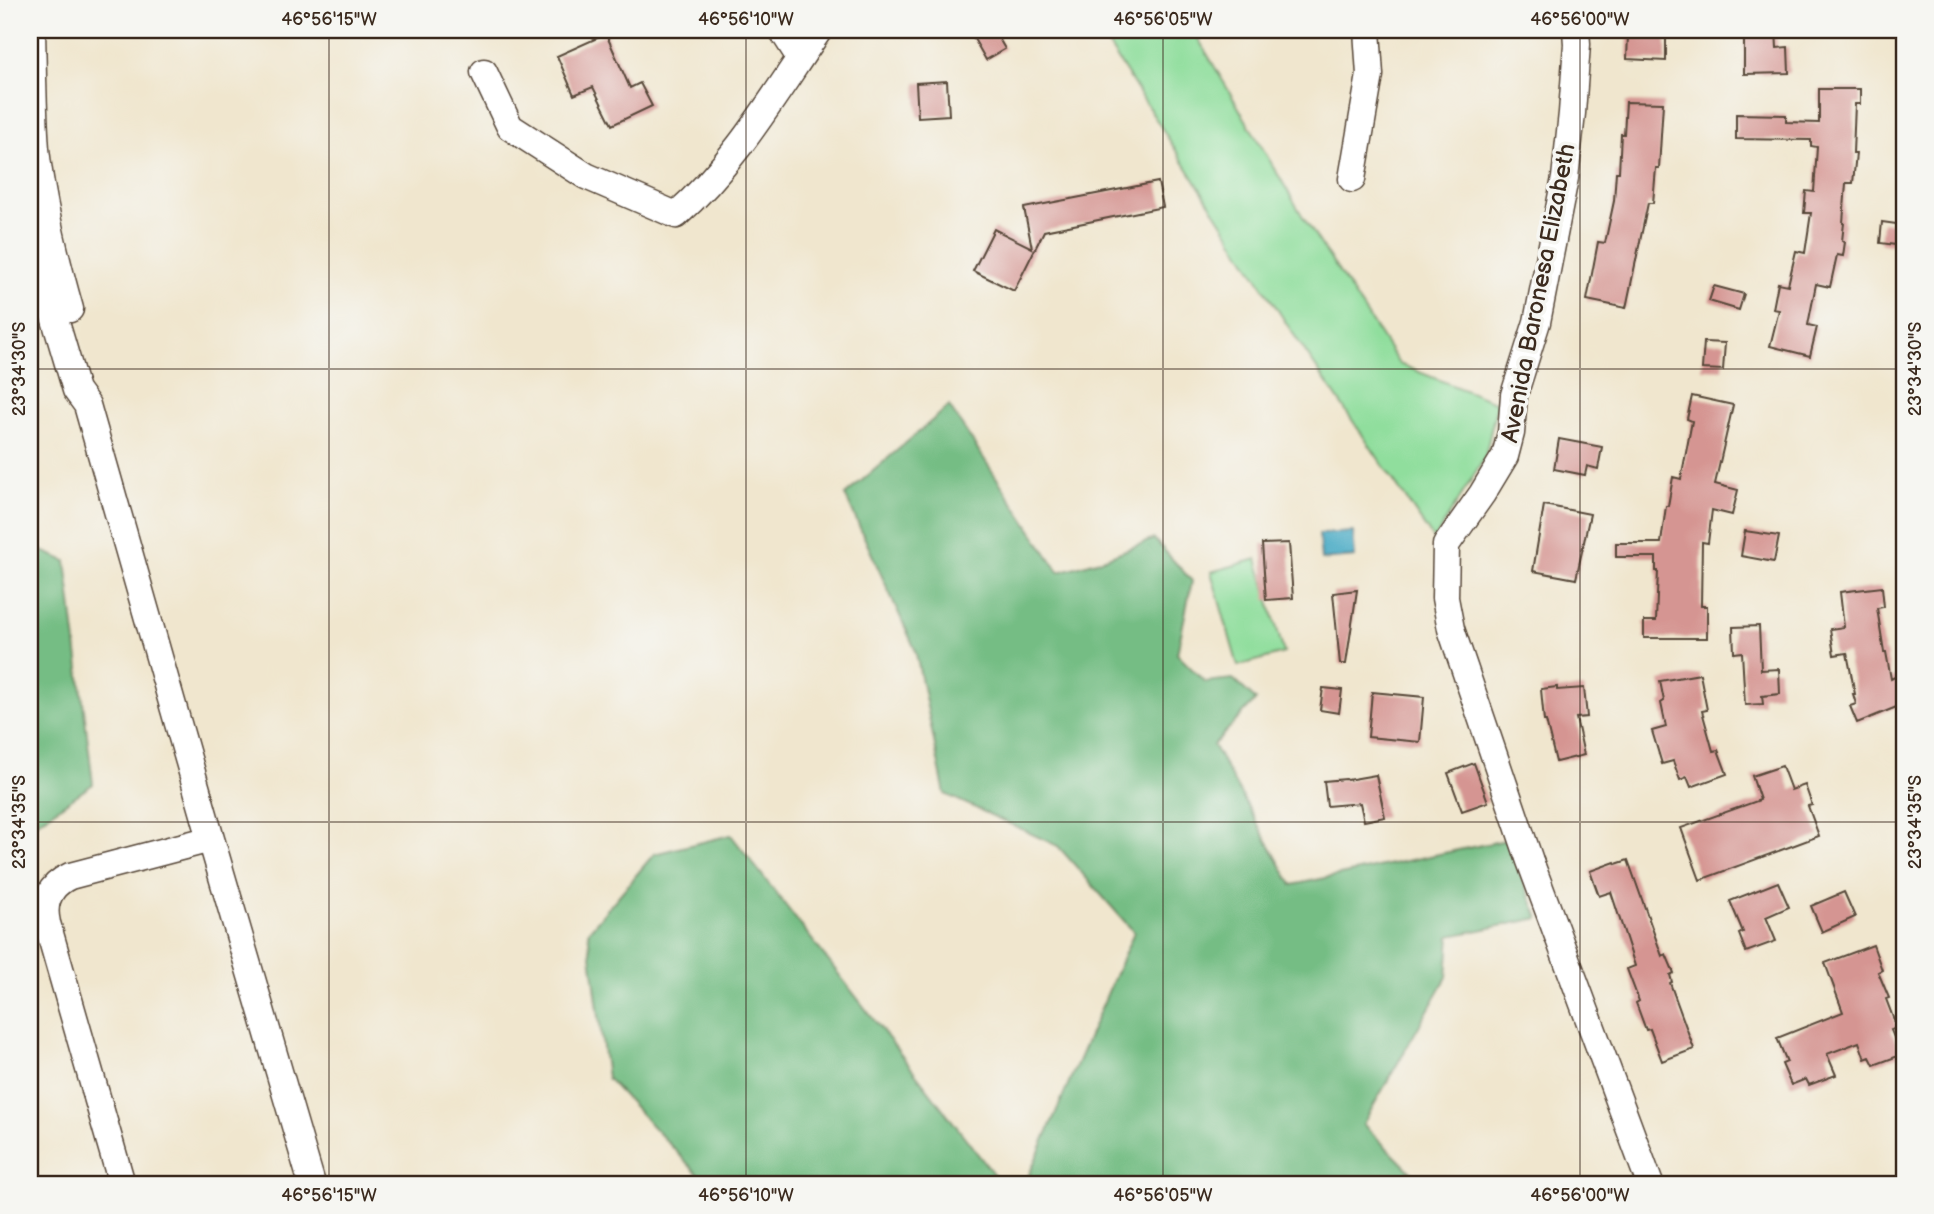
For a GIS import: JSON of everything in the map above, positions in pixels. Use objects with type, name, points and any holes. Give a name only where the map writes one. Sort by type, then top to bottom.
[{"type":"street","points":[[32,30],[34,114],[41,184],[70,343]]},
{"type":"street","points":[[782,30],[800,58]]},
{"type":"street","points":[[484,72],[510,127],[586,176],[676,215],[719,173],[819,30]]},
{"type":"street","points":[[1352,179],[1370,75],[1367,30]]},
{"type":"street","name":"Avenida Baronesa Elizabeth","points":[[1576,30],[1572,113],[1565,178],[1537,322],[1514,395],[1511,433],[1505,456],[1446,545],[1445,598],[1451,629],[1530,860],[1650,1184]]},
{"type":"street","points":[[30,228],[40,269],[70,343],[92,388],[87,405],[312,1184]]},
{"type":"street","points":[[122,1184],[47,923],[47,897],[56,884],[70,876],[211,839]]},
{"type":"green space","points":[[1099,30],[1193,30],[1303,217],[1399,364],[1497,403],[1485,457],[1434,540],[1290,329]]},
{"type":"green space","points":[[949,406],[1059,572],[1100,560],[1154,539],[1192,581],[1177,654],[1205,682],[1233,679],[1256,700],[1213,745],[1292,885],[1506,840],[1539,918],[1450,936],[1447,977],[1363,1124],[1423,1184],[1025,1184],[1134,932],[1058,846],[945,794],[915,649],[845,495]]},
{"type":"green space","points":[[30,546],[66,561],[93,784],[30,827]]},
{"type":"green space","points":[[1257,559],[1284,653],[1238,666],[1211,572]]},
{"type":"green space","points":[[731,835],[1001,1184],[707,1184],[607,1078],[588,932],[654,854]]},
{"type":"water","points":[[1353,532],[1355,557],[1321,560],[1319,534]]},
{"type":"building","points":[[969,30],[994,30],[1005,49],[986,60]]},
{"type":"building","points":[[1744,30],[1776,30],[1777,48],[1788,47],[1789,73],[1744,74]]},
{"type":"building","points":[[606,34],[630,88],[640,83],[652,106],[612,125],[593,87],[574,95],[557,56]]},
{"type":"building","points":[[1628,35],[1666,37],[1666,61],[1627,59]]},
{"type":"building","points":[[947,81],[949,115],[918,117],[916,83]]},
{"type":"building","points":[[1819,89],[1860,89],[1860,104],[1855,104],[1853,153],[1856,153],[1853,183],[1846,183],[1843,256],[1837,255],[1830,287],[1816,284],[1808,325],[1817,327],[1810,356],[1770,346],[1779,310],[1773,309],[1778,283],[1788,285],[1796,251],[1805,253],[1811,213],[1804,213],[1806,191],[1814,192],[1817,147],[1811,146],[1811,140],[1736,139],[1736,114],[1786,115],[1786,122],[1819,123]]},
{"type":"building","points":[[1626,102],[1663,103],[1659,168],[1656,168],[1653,203],[1648,203],[1626,308],[1587,300],[1598,242],[1605,243],[1614,201]]},
{"type":"building","points":[[1158,182],[1163,207],[1044,231],[1014,291],[973,271],[994,229],[1032,248],[1024,208]]},
{"type":"building","points":[[1882,222],[1904,225],[1904,246],[1880,243]]},
{"type":"building","points":[[1714,286],[1744,294],[1739,310],[1709,301]]},
{"type":"building","points":[[1704,342],[1725,343],[1723,370],[1702,369]]},
{"type":"building","points":[[1692,396],[1733,405],[1715,484],[1738,490],[1732,515],[1712,510],[1708,543],[1702,542],[1701,606],[1707,606],[1707,638],[1644,638],[1644,621],[1656,621],[1656,557],[1616,557],[1616,543],[1661,543],[1673,477],[1681,479],[1692,421],[1687,419]]},
{"type":"building","points":[[1559,439],[1602,447],[1598,469],[1587,466],[1585,475],[1554,469]]},
{"type":"building","points":[[1544,505],[1590,514],[1576,579],[1533,571]]},
{"type":"building","points":[[1745,531],[1779,536],[1774,562],[1741,556]]},
{"type":"building","points":[[1289,543],[1293,598],[1266,600],[1262,544]]},
{"type":"building","points":[[1882,587],[1884,607],[1877,608],[1884,652],[1891,679],[1899,675],[1904,688],[1904,704],[1857,723],[1850,706],[1856,704],[1847,653],[1834,655],[1830,629],[1844,627],[1840,592]]},
{"type":"building","points":[[1357,590],[1346,664],[1340,664],[1333,593]]},
{"type":"building","points":[[1759,626],[1761,670],[1779,669],[1780,694],[1762,696],[1763,704],[1745,705],[1742,652],[1734,653],[1733,627]]},
{"type":"building","points":[[1700,674],[1707,710],[1702,711],[1713,751],[1718,750],[1727,774],[1691,787],[1687,777],[1680,780],[1673,761],[1662,764],[1652,731],[1666,727],[1660,681]]},
{"type":"building","points":[[1557,687],[1557,690],[1584,688],[1587,717],[1576,718],[1584,755],[1556,762],[1544,721],[1541,689]]},
{"type":"building","points":[[1323,688],[1342,690],[1339,713],[1320,710]]},
{"type":"building","points":[[1372,692],[1424,697],[1420,742],[1368,737]]},
{"type":"building","points":[[1474,763],[1488,802],[1462,811],[1448,773]]},
{"type":"building","points":[[1782,766],[1791,790],[1805,785],[1812,805],[1808,806],[1819,836],[1700,880],[1681,828],[1760,800],[1752,776]]},
{"type":"building","points":[[1376,775],[1385,817],[1364,821],[1360,803],[1327,806],[1324,781]]},
{"type":"building","points":[[1628,860],[1662,956],[1666,954],[1674,973],[1670,975],[1670,983],[1694,1049],[1662,1061],[1650,1029],[1646,1030],[1636,1003],[1639,1001],[1627,969],[1635,966],[1611,892],[1599,896],[1590,871]]},
{"type":"building","points":[[1778,882],[1789,907],[1766,917],[1776,941],[1746,952],[1739,934],[1743,932],[1730,901]]},
{"type":"building","points":[[1844,892],[1855,917],[1822,932],[1811,906]]},
{"type":"building","points":[[1873,945],[1882,970],[1878,972],[1897,1028],[1891,1030],[1901,1055],[1874,1065],[1870,1057],[1865,1059],[1859,1042],[1827,1054],[1836,1075],[1809,1085],[1806,1079],[1791,1085],[1782,1064],[1787,1062],[1777,1038],[1843,1012],[1825,963]]}]
